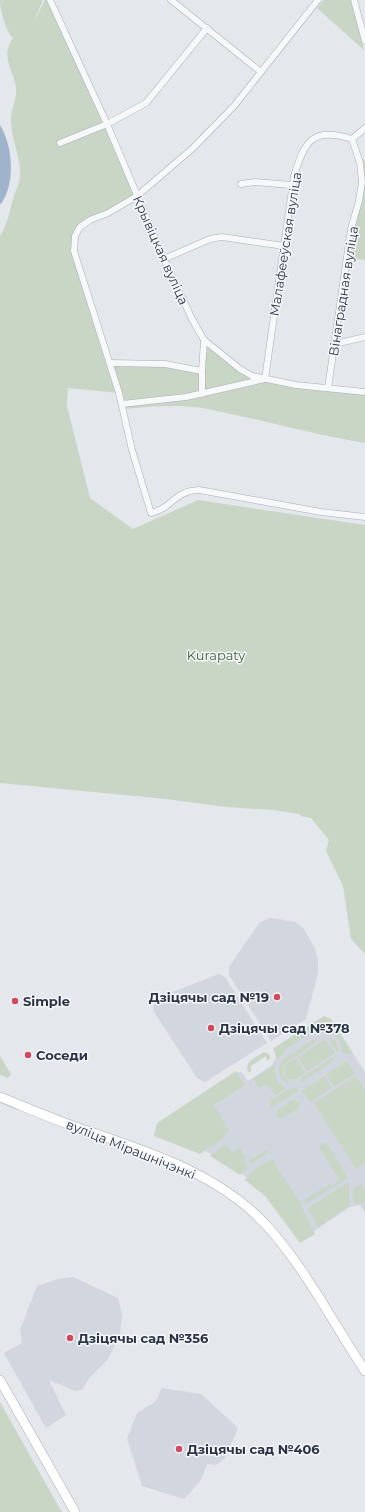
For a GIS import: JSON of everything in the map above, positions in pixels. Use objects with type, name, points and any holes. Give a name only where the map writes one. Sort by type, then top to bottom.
[{"type":"main road","name":"вуліца Мірашнічэнкі","points":[[0,1097],[181,1166],[218,1186],[237,1199],[266,1225],[290,1255],[365,1371]]},
{"type":"main road","points":[[0,1380],[75,1512]]},
{"type":"street","name":"Крывіцкая вуліца","points":[[50,0],[107,124],[164,259],[192,319],[204,340],[252,376],[265,380],[365,392]]},
{"type":"street","points":[[171,0],[261,72]]},
{"type":"street","points":[[318,0],[234,106],[193,148],[137,196],[108,213],[84,223],[75,236],[74,251],[110,363],[122,404],[132,450],[151,513],[164,508],[182,493],[199,490],[315,511],[365,517]]},
{"type":"street","points":[[354,0],[365,41]]},
{"type":"street","points":[[60,143],[107,124],[146,103],[207,28]]},
{"type":"street","points":[[352,139],[365,128]]},
{"type":"street","name":"Малафееўская вуліца","points":[[265,380],[292,185],[300,160],[311,140],[324,134],[337,134],[352,139]]},
{"type":"street","name":"Вінаградная вуліца","points":[[328,388],[351,229],[362,202],[362,175],[352,139]]},
{"type":"street","points":[[241,184],[255,182],[292,185]]},
{"type":"street","points":[[164,259],[210,239],[222,237],[284,246]]},
{"type":"street","points":[[335,344],[365,337]]},
{"type":"street","points":[[202,394],[204,340]]},
{"type":"street","points":[[110,363],[165,364],[202,371]]},
{"type":"street","points":[[122,404],[181,398],[265,380]]},
{"type":"shaded area","name":"Дзіцячы сад №19","points":[[271,918],[296,922],[304,929],[315,949],[318,960],[318,973],[306,1019],[271,1041],[229,975],[229,967],[260,922]]},
{"type":"shaded area","name":"Дзіцячы сад №378","points":[[219,974],[225,977],[267,1043],[205,1082],[197,1078],[154,1012],[153,1006],[157,998]]},
{"type":"shaded area","points":[[321,1018],[330,1019],[365,1072],[365,1213],[360,1205],[350,1207],[308,1235],[262,1189],[231,1166],[207,1152],[155,1133],[158,1124],[238,1072],[242,1072],[248,1081],[272,1065],[276,1057],[273,1049]]},
{"type":"shaded area","name":"Дзіцячы сад №356","points":[[73,1277],[118,1298],[122,1315],[120,1334],[108,1359],[90,1377],[82,1390],[75,1391],[49,1380],[66,1415],[46,1428],[4,1353],[22,1343],[20,1330],[37,1286],[58,1279]]},
{"type":"shaded area","name":"Дзіцячы сад №406","points":[[162,1388],[201,1394],[238,1428],[225,1458],[216,1465],[207,1464],[201,1480],[184,1499],[142,1486],[127,1439],[137,1413],[155,1402]]},
{"type":"green space","name":"Kurapaty","points":[[0,0],[43,0],[34,21],[45,0],[50,0],[137,196],[84,223],[74,242],[110,362],[165,364],[201,371],[204,340],[252,376],[365,392],[365,443],[202,408],[172,406],[123,409],[119,393],[68,388],[67,406],[90,498],[133,529],[198,500],[365,525],[365,954],[351,939],[343,886],[326,851],[329,840],[311,818],[301,816],[299,814],[273,810],[226,807],[166,799],[0,783],[0,236],[7,221],[19,183],[20,168],[11,128],[11,117],[16,96],[16,87],[7,57],[9,45],[13,38],[8,31],[4,20]]},
{"type":"green space","points":[[324,0],[351,0],[364,50],[317,8]]},
{"type":"green space","points":[[357,155],[365,161],[365,260],[347,258],[362,182]]},
{"type":"green space","points":[[324,1016],[331,1019],[353,1053],[342,1053],[342,1047],[338,1039],[331,1033],[316,1033],[321,1030],[320,1027],[284,1050],[285,1052],[277,1060],[274,1048]]},
{"type":"green space","points":[[327,1036],[335,1041],[339,1052],[337,1052]]},
{"type":"green space","points":[[314,1039],[316,1042],[284,1064],[282,1074],[289,1081],[288,1084],[281,1079],[279,1066],[284,1059]]},
{"type":"green space","points":[[325,1039],[335,1053],[307,1071],[298,1057]]},
{"type":"green space","points":[[264,1052],[269,1054],[270,1058],[267,1061],[266,1056],[251,1066],[251,1072],[248,1072],[247,1068],[249,1062]]},
{"type":"green space","points":[[337,1055],[329,1064],[300,1083],[301,1078]]},
{"type":"green space","points":[[0,1056],[11,1074],[8,1078],[0,1075]]},
{"type":"green space","points":[[296,1058],[305,1073],[300,1077],[291,1079],[285,1076],[284,1068],[287,1063]]},
{"type":"green space","points":[[347,1061],[355,1074],[334,1087],[326,1074]]},
{"type":"green space","points":[[275,1065],[277,1078],[280,1084],[286,1088],[274,1096],[275,1094],[271,1090],[271,1087],[268,1087],[266,1084],[258,1088],[253,1079]]},
{"type":"green space","points":[[236,1071],[245,1085],[214,1105],[229,1130],[221,1140],[200,1154],[154,1136],[157,1123]]},
{"type":"green space","points":[[324,1076],[332,1088],[310,1102],[302,1091]]},
{"type":"green space","points":[[356,1076],[365,1090],[365,1163],[356,1169],[314,1103]]},
{"type":"green space","points":[[297,1088],[298,1091],[272,1108],[268,1102],[289,1089]]},
{"type":"green space","points":[[294,1099],[300,1103],[298,1109],[282,1118],[277,1117],[277,1110]]},
{"type":"green space","points":[[326,1142],[348,1178],[306,1204],[304,1200],[330,1184],[331,1186],[339,1180],[319,1146]]},
{"type":"green space","points":[[226,1144],[232,1153],[240,1148],[246,1158],[243,1160],[248,1167],[240,1175],[210,1156]]},
{"type":"green space","points":[[267,1149],[269,1152],[251,1164],[249,1161]]},
{"type":"green space","points":[[272,1159],[299,1201],[315,1234],[300,1243],[265,1196],[245,1180],[254,1170]]},
{"type":"green space","points":[[349,1182],[349,1206],[318,1227],[308,1208]]},
{"type":"green space","points":[[361,1184],[365,1190],[365,1201],[359,1204],[354,1203],[353,1189]]},
{"type":"green space","points":[[0,1402],[56,1502],[62,1512],[0,1512]]},
{"type":"water","points":[[0,125],[8,144],[11,165],[9,187],[0,205]]},
{"type":"place","name":"Дзіцячы сад №19","points":[[277,997]]},
{"type":"place","name":"Simple","points":[[15,1001]]},
{"type":"place","name":"Дзіцячы сад №378","points":[[211,1028]]},
{"type":"place","name":"Соседи","points":[[28,1055]]},
{"type":"place","name":"Дзіцячы сад №356","points":[[70,1338]]},
{"type":"place","name":"Дзіцячы сад №406","points":[[179,1449]]}]
